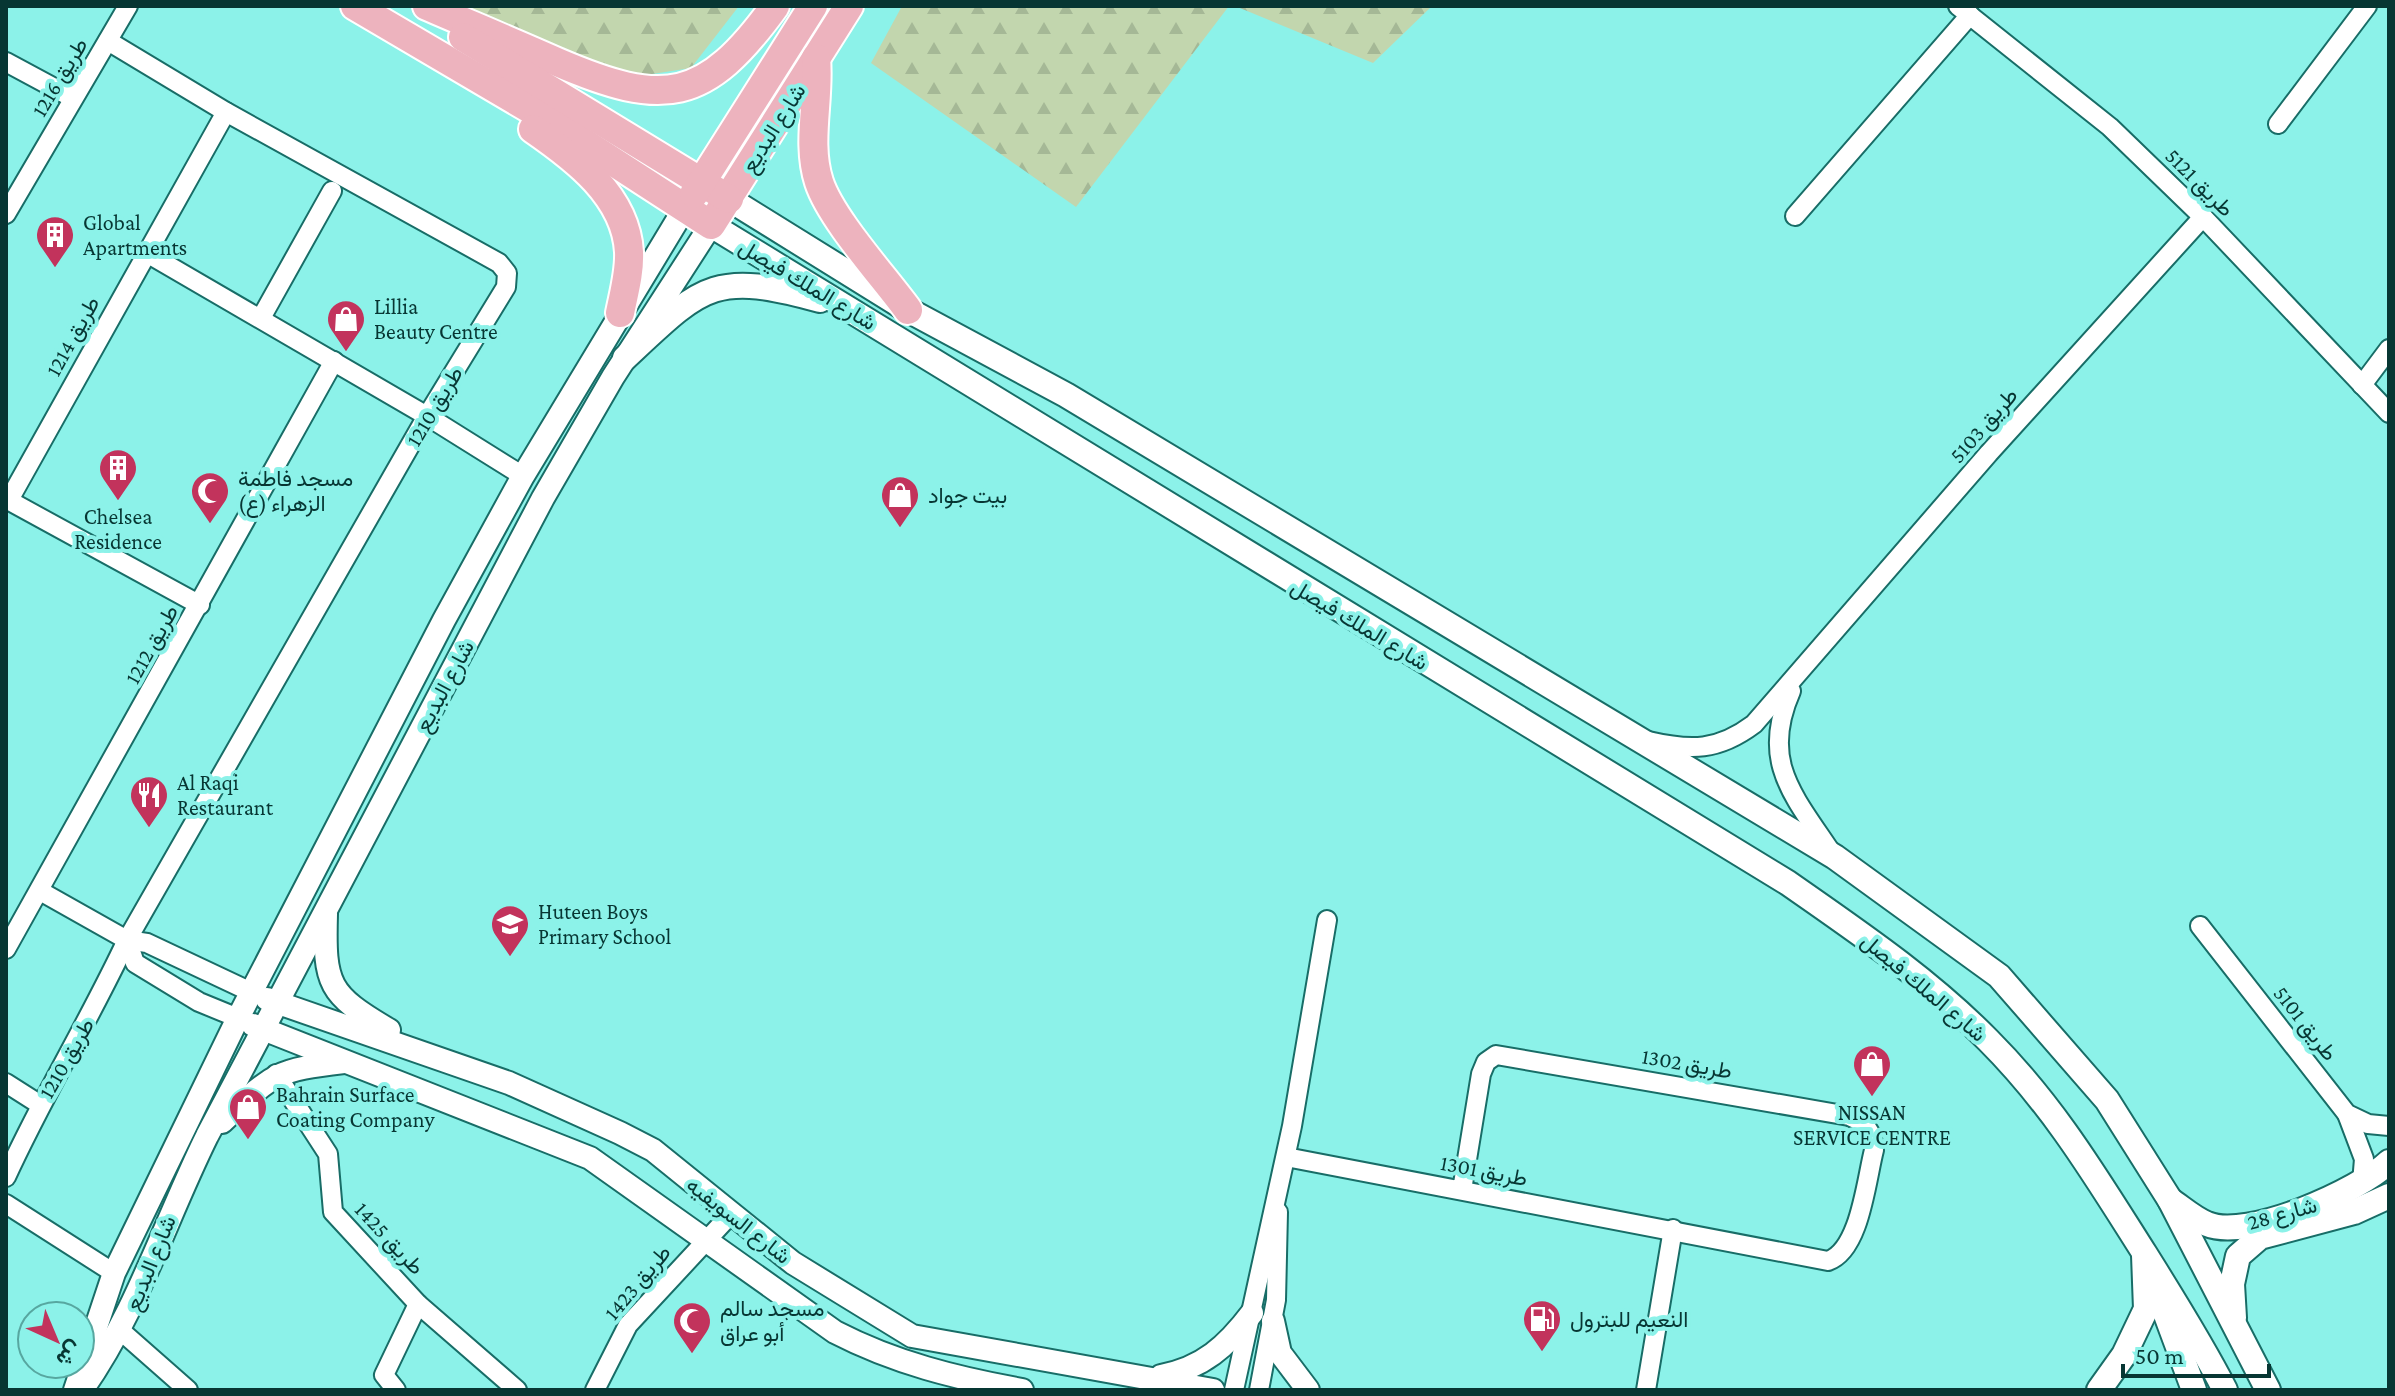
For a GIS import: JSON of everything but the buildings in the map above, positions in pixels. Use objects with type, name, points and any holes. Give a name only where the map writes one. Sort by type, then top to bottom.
[{"type":"main road","name":"شارع الملك فيصل","points":[[355,6],[549,120],[711,225],[1788,883],[1897,958],[1987,1038],[2033,1087],[2074,1140],[2183,1313],[2225,1390]]},
{"type":"main road","points":[[355,6],[551,141],[598,182],[623,222],[627,238],[629,253],[620,313]]},
{"type":"main road","name":"شارع الملك فيصل","points":[[411,6],[703,181],[908,310],[1013,364],[1835,857],[1921,916],[1999,976],[2026,1003],[2107,1100],[2170,1200],[2268,1390]]},
{"type":"main road","points":[[427,6],[604,82],[657,93],[695,83],[724,67],[775,6]]},
{"type":"main road","name":"شارع البديع","points":[[686,206],[813,6]]},
{"type":"main road","name":"شارع البديع","points":[[711,225],[849,6]]},
{"type":"main road","points":[[816,58],[819,85],[813,120],[819,183],[839,216],[908,310]]},
{"type":"main road","points":[[625,358],[694,297],[728,284],[765,286],[848,308]]},
{"type":"main road","name":"شارع 28","points":[[2170,1200],[2207,1225],[2252,1224],[2310,1208],[2362,1183],[2389,1162]]},
{"type":"main road","name":"شارع 28","points":[[2234,1329],[2232,1284],[2238,1256],[2260,1237],[2354,1212],[2389,1196]]},
{"type":"main road","points":[[2099,1390],[2124,1355],[2146,1309],[2144,1253]]},
{"type":"main road","points":[[2144,1253],[2194,1390]]},
{"type":"street","name":"طريق 1216","points":[[8,206],[128,6]]},
{"type":"street","points":[[2278,124],[2367,6]]},
{"type":"street","points":[[1795,216],[1964,11]]},
{"type":"street","name":"طريق 5121","points":[[1964,11],[2110,127],[2203,217],[2389,413]]},
{"type":"street","name":"طريق 1210","points":[[6,1177],[39,1104],[96,1006],[127,940],[427,416],[506,287],[507,273],[499,263],[226,112],[108,41]]},
{"type":"street","points":[[6,62],[73,98]]},
{"type":"street","name":"طريق 1214","points":[[7,500],[226,112]]},
{"type":"street","points":[[261,318],[332,191]]},
{"type":"street","name":"شارع البديع","points":[[75,1390],[114,1273],[251,992],[444,620],[523,476],[686,206]]},
{"type":"street","name":"طريق 5103","points":[[1637,739],[1689,746],[1729,742],[1762,715],[1802,666],[2203,217]]},
{"type":"street","name":"شارع البديع","points":[[82,1390],[121,1331],[207,1136],[543,498],[625,358],[711,225]]},
{"type":"street","points":[[145,252],[427,416],[523,476]]},
{"type":"street","points":[[2362,385],[2389,349]]},
{"type":"street","name":"طريق 1212","points":[[6,949],[334,361]]},
{"type":"street","points":[[7,500],[200,605]]},
{"type":"street","name":"طريق 5103","points":[[1802,666],[1782,712],[1776,743],[1781,772],[1835,857]]},
{"type":"street","points":[[40,891],[127,940],[147,943],[279,1003]]},
{"type":"street","points":[[326,907],[327,968],[339,997],[421,1050]]},
{"type":"street","points":[[1234,1390],[1263,1317],[1280,1259],[1276,1197],[1286,1157],[1327,920]]},
{"type":"street","name":"طريق 5101","points":[[2200,926],[2347,1114],[2362,1147],[2362,1183]]},
{"type":"street","points":[[127,940],[135,963],[199,1002],[265,1030]]},
{"type":"street","name":"شارع السويفيه","points":[[279,1003],[509,1083],[653,1150],[793,1263],[912,1336],[1213,1390]]},
{"type":"street","name":"شارع السويفيه","points":[[265,1030],[590,1158],[835,1332],[929,1381],[1022,1390]]},
{"type":"street","name":"طريق 1302","points":[[1462,1190],[1481,1074],[1486,1062],[1496,1055],[1849,1116],[1868,1128],[1874,1150],[1851,1241],[1835,1259]]},
{"type":"street","points":[[207,1136],[276,1074],[293,1068],[347,1062]]},
{"type":"street","name":"طريق 1425","points":[[276,1074],[328,1154],[333,1212],[418,1304],[517,1390]]},
{"type":"street","points":[[6,1083],[39,1104]]},
{"type":"street","points":[[2347,1114],[2368,1124],[2389,1126]]},
{"type":"street","name":"طريق 1301","points":[[1286,1157],[1673,1229],[1817,1261],[1835,1259]]},
{"type":"street","points":[[6,1204],[114,1273]]},
{"type":"street","name":"طريق 1423","points":[[595,1390],[628,1325],[731,1214]]},
{"type":"street","points":[[1646,1390],[1673,1229]]},
{"type":"street","name":"طريق 1425","points":[[396,1390],[384,1375],[418,1304]]},
{"type":"street","points":[[1145,1378],[1188,1371],[1263,1317]]},
{"type":"street","points":[[1259,1390],[1263,1317]]},
{"type":"street","points":[[1263,1317],[1280,1353],[1308,1390]]},
{"type":"street","points":[[121,1331],[188,1390]]},
{"type":"street","points":[[912,1336],[927,1355],[929,1381]]},
{"type":"green space","points":[[462,6],[739,6],[691,68],[633,77]]},
{"type":"green space","points":[[902,6],[1229,6],[1076,207],[871,63]]},
{"type":"green space","points":[[1235,6],[1432,6],[1373,63]]},
{"type":"place","name":"Global Apartments","points":[[55,269]]},
{"type":"place","name":"Lillia Beauty Centre","points":[[346,353]]},
{"type":"place","name":"Chelsea Residence","points":[[118,502]]},
{"type":"place","name":"مسجد فاطمة الزهراء (ع)","points":[[210,525]]},
{"type":"place","name":"بيت جواد","points":[[900,529]]},
{"type":"place","name":"Al Raqi Restaurant","points":[[149,829]]},
{"type":"place","name":"Huteen Boys Primary School","points":[[510,958]]},
{"type":"place","name":"NISSAN SERVICE CENTRE","points":[[1872,1098]]},
{"type":"place","name":"Bahrain Surface Coating Company","points":[[248,1141]]},
{"type":"place","name":"النعيم للبترول","points":[[1542,1353]]},
{"type":"place","name":"مسجد سالم أبو عراق","points":[[692,1355]]}]
